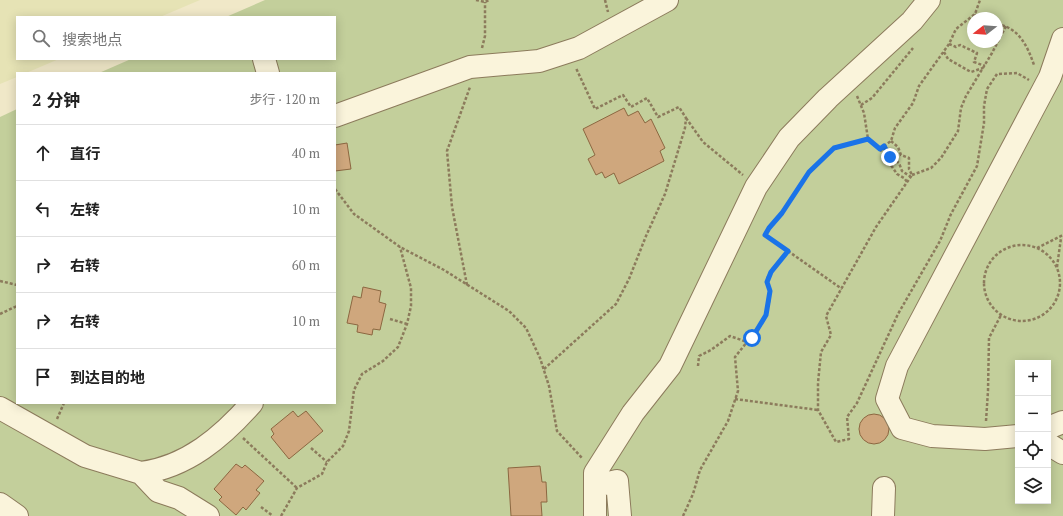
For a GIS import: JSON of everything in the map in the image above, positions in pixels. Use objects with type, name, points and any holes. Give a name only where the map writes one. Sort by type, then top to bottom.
[{"type":"street","points":[[336,116],[470,67],[539,61],[569,52],[667,0]]},
{"type":"street","points":[[595,516],[595,480],[633,413],[670,366],[756,187],[789,138],[846,82],[912,21],[929,0]]},
{"type":"street","points":[[1015,436],[985,439],[932,436],[902,428],[887,399],[897,366],[1050,77],[1063,39]]},
{"type":"street","points":[[264,60],[268,72]]},
{"type":"street","points":[[0,408],[85,456],[141,473],[157,470],[190,458],[231,426],[251,404]]},
{"type":"street","points":[[1051,427],[1063,422]]},
{"type":"street","points":[[1051,446],[1063,453]]},
{"type":"street","points":[[141,473],[158,491],[179,498],[208,516]]},
{"type":"street","points":[[595,480],[617,481],[620,516]]},
{"type":"street","points":[[883,516],[884,488]]},
{"type":"street","points":[[0,504],[16,516]]},
{"type":"path","points":[[476,0],[484,2],[489,0]]},
{"type":"path","points":[[975,12],[980,0]]},
{"type":"path","points":[[468,285],[452,207],[447,151],[477,66],[485,36],[484,2]]},
{"type":"path","points":[[880,149],[891,142],[895,128],[913,102],[919,86],[944,52],[956,29],[967,20]]},
{"type":"path","points":[[1003,25],[1014,29],[1028,46],[1035,68]]},
{"type":"path","points":[[1006,26],[984,67],[966,96],[961,108],[958,131],[941,158],[931,168],[912,176],[876,227],[856,260],[842,289],[826,316],[831,335],[822,352],[818,383],[818,410],[836,442],[850,439],[847,417],[857,403],[898,314],[940,241],[951,214],[977,166],[984,123],[984,106],[987,88],[997,74],[1017,73],[1031,82],[1033,75]]},
{"type":"path","points":[[949,44],[956,47],[960,45],[977,53],[974,62],[984,67]]},
{"type":"path","points":[[861,105],[872,98],[915,45]]},
{"type":"path","points":[[569,52],[595,109],[623,95],[630,107],[647,98],[658,117],[679,107],[703,142],[756,187]]},
{"type":"path","points":[[944,52],[948,59],[971,72],[984,67]]},
{"type":"path","points":[[846,82],[860,99],[868,139],[880,149],[897,174],[904,178],[908,183]]},
{"type":"path","points":[[544,369],[616,304],[629,279],[665,194],[680,148],[686,118]]},
{"type":"path","points":[[842,289],[765,235],[782,213],[809,172],[834,148],[868,139]]},
{"type":"path","points":[[891,142],[898,147],[901,155],[909,158],[909,169],[912,176]]},
{"type":"path","points":[[884,146],[890,157],[899,163],[902,171],[912,176]]},
{"type":"path","points":[[336,190],[354,214],[400,247],[468,285],[509,311],[526,328],[544,369],[549,386],[557,430],[595,480]]},
{"type":"path","points":[[1037,248],[1062,237]]},
{"type":"path","points":[[1057,267],[1045,252],[1037,248],[1025,245],[1012,246],[1001,251],[992,260],[986,270],[984,283],[986,295],[992,306],[1001,315],[1012,320],[1024,321],[1036,318],[1047,312],[1055,303],[1059,291],[1060,279],[1057,267],[1062,237]]},
{"type":"path","points":[[281,516],[297,488],[322,474],[327,462],[343,446],[349,431],[357,381],[362,374],[384,361],[398,347],[412,306],[411,288],[400,247]]},
{"type":"path","points":[[683,516],[693,494],[700,470],[728,421],[738,391],[735,357],[752,338],[766,315],[770,291],[767,282],[771,272],[788,251]]},
{"type":"path","points":[[0,281],[16,285]]},
{"type":"path","points":[[0,314],[16,306]]},
{"type":"path","points":[[985,439],[990,338],[1001,315]]},
{"type":"path","points":[[390,319],[407,324]]},
{"type":"path","points":[[698,366],[699,356],[711,350],[730,336],[747,342]]},
{"type":"path","points":[[735,399],[818,410]]},
{"type":"path","points":[[231,426],[297,488]]},
{"type":"path","points":[[311,448],[327,462]]},
{"type":"path","points":[[261,506],[273,516]]},
{"type":"shaded area","points":[[0,0],[200,0],[162,16],[16,16],[16,60],[57,60],[28,72],[16,72],[16,77],[0,84]]},
{"type":"green space","points":[[265,0],[1063,0],[1063,516],[0,516],[0,117],[16,109],[16,404],[336,404],[336,72],[101,72],[129,60],[336,60],[336,16],[228,16]]},
{"type":"building","points":[[624,108],[628,116],[638,111],[645,123],[651,119],[665,148],[660,151],[664,161],[619,184],[614,173],[605,178],[602,172],[596,175],[588,159],[595,155],[583,129]]},
{"type":"building","points":[[347,143],[351,169],[336,171],[336,145]]},
{"type":"building","points":[[363,287],[381,291],[379,302],[386,304],[380,330],[373,329],[372,335],[357,332],[358,325],[347,323],[353,296],[361,298]]},
{"type":"building","points":[[293,411],[298,417],[306,411],[323,431],[289,459],[271,437],[274,434],[271,429]]},
{"type":"building","points":[[874,414],[885,418],[889,429],[885,440],[874,444],[863,440],[859,429],[863,418]]},
{"type":"building","points":[[236,464],[242,468],[245,465],[264,481],[256,490],[260,493],[246,510],[243,507],[236,515],[219,500],[222,497],[214,489]]},
{"type":"building","points":[[540,466],[542,482],[546,482],[547,502],[541,502],[542,516],[511,516],[508,468]]},
{"type":"route","points":[[752,338],[766,315],[770,291],[767,282],[771,272],[788,251],[765,235],[782,213],[809,172],[834,148],[868,139],[880,149],[884,146],[890,157]]}]
